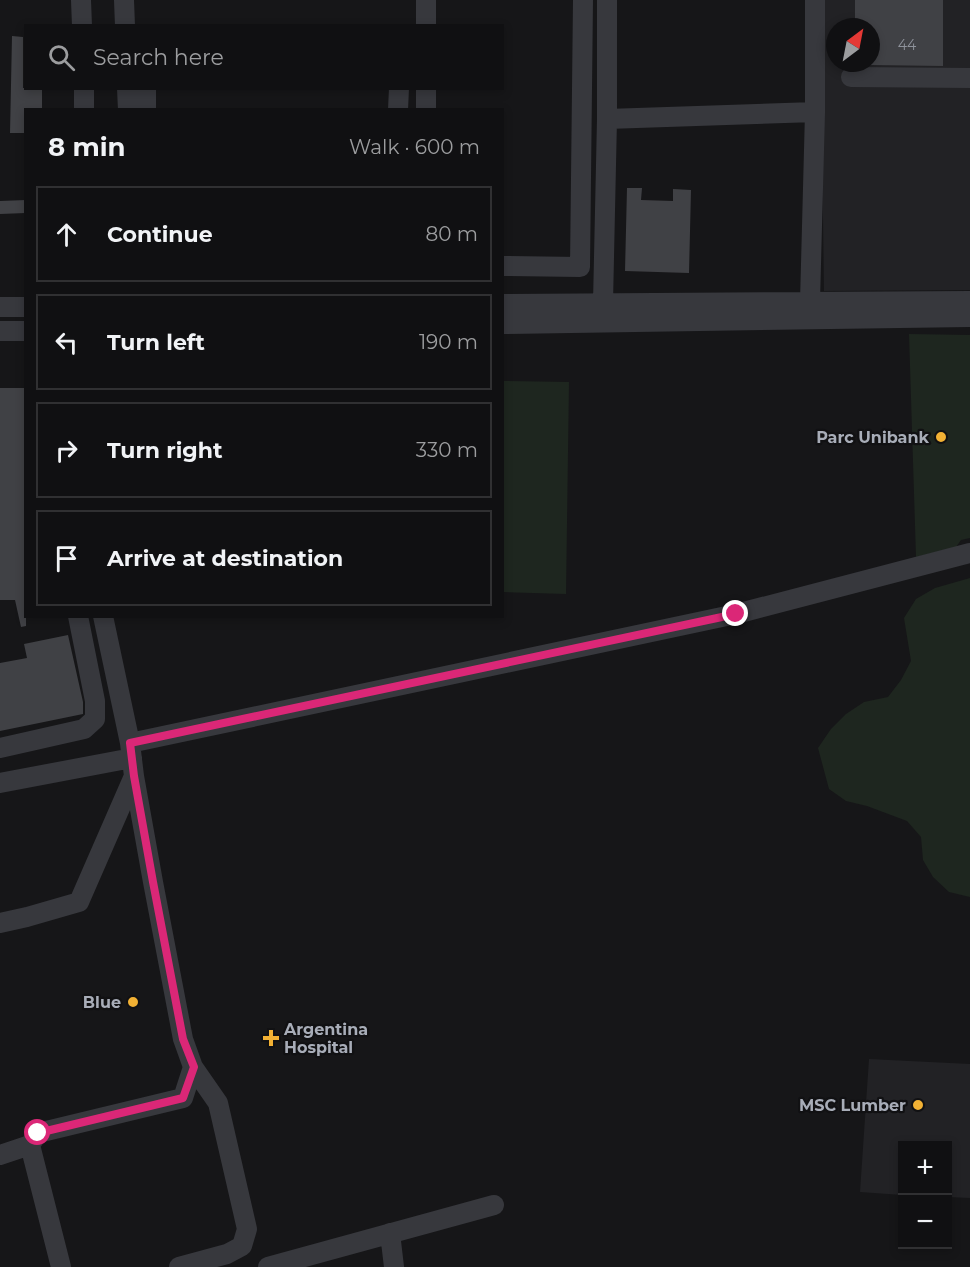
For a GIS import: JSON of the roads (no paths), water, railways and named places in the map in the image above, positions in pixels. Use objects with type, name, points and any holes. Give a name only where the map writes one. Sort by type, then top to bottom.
[{"type":"street","points":[[81,0],[82,24]]},
{"type":"street","points":[[124,0],[125,24]]},
{"type":"street","points":[[426,0],[426,24]]},
{"type":"street","points":[[504,266],[580,267],[583,0]]},
{"type":"street","points":[[603,303],[607,0]]},
{"type":"street","points":[[810,302],[815,112],[815,0]]},
{"type":"street","points":[[851,77],[970,78]]},
{"type":"street","points":[[84,90],[84,108]]},
{"type":"street","points":[[127,90],[128,108]]},
{"type":"street","points":[[146,90],[146,108]]},
{"type":"street","points":[[398,108],[399,90]]},
{"type":"street","points":[[426,90],[426,108]]},
{"type":"street","points":[[607,118],[815,112]]},
{"type":"street","points":[[504,304],[970,301]]},
{"type":"street","points":[[0,307],[24,307]]},
{"type":"street","points":[[504,324],[970,317]]},
{"type":"street","points":[[0,331],[24,331]]},
{"type":"street","points":[[0,783],[132,759],[736,614],[970,553]]},
{"type":"street","points":[[0,748],[84,729],[95,719],[95,701],[78,618]]},
{"type":"street","points":[[103,618],[132,759],[183,1039],[194,1067],[218,1103],[247,1228],[242,1246],[228,1254],[179,1267]]},
{"type":"street","points":[[0,922],[79,902],[132,759]]},
{"type":"street","points":[[0,1155],[30,1144],[38,1133],[183,1098],[194,1067]]},
{"type":"street","points":[[30,1144],[61,1267]]},
{"type":"street","points":[[268,1267],[494,1205]]},
{"type":"street","points":[[390,1233],[394,1267]]},
{"type":"place","name":"Parc Unibank","points":[[941,437]]},
{"type":"place","name":"Blue","points":[[133,1002]]},
{"type":"place","name":"Argentina Hospital","points":[[271,1038]]},
{"type":"place","name":"MSC Lumber","points":[[918,1105]]}]
